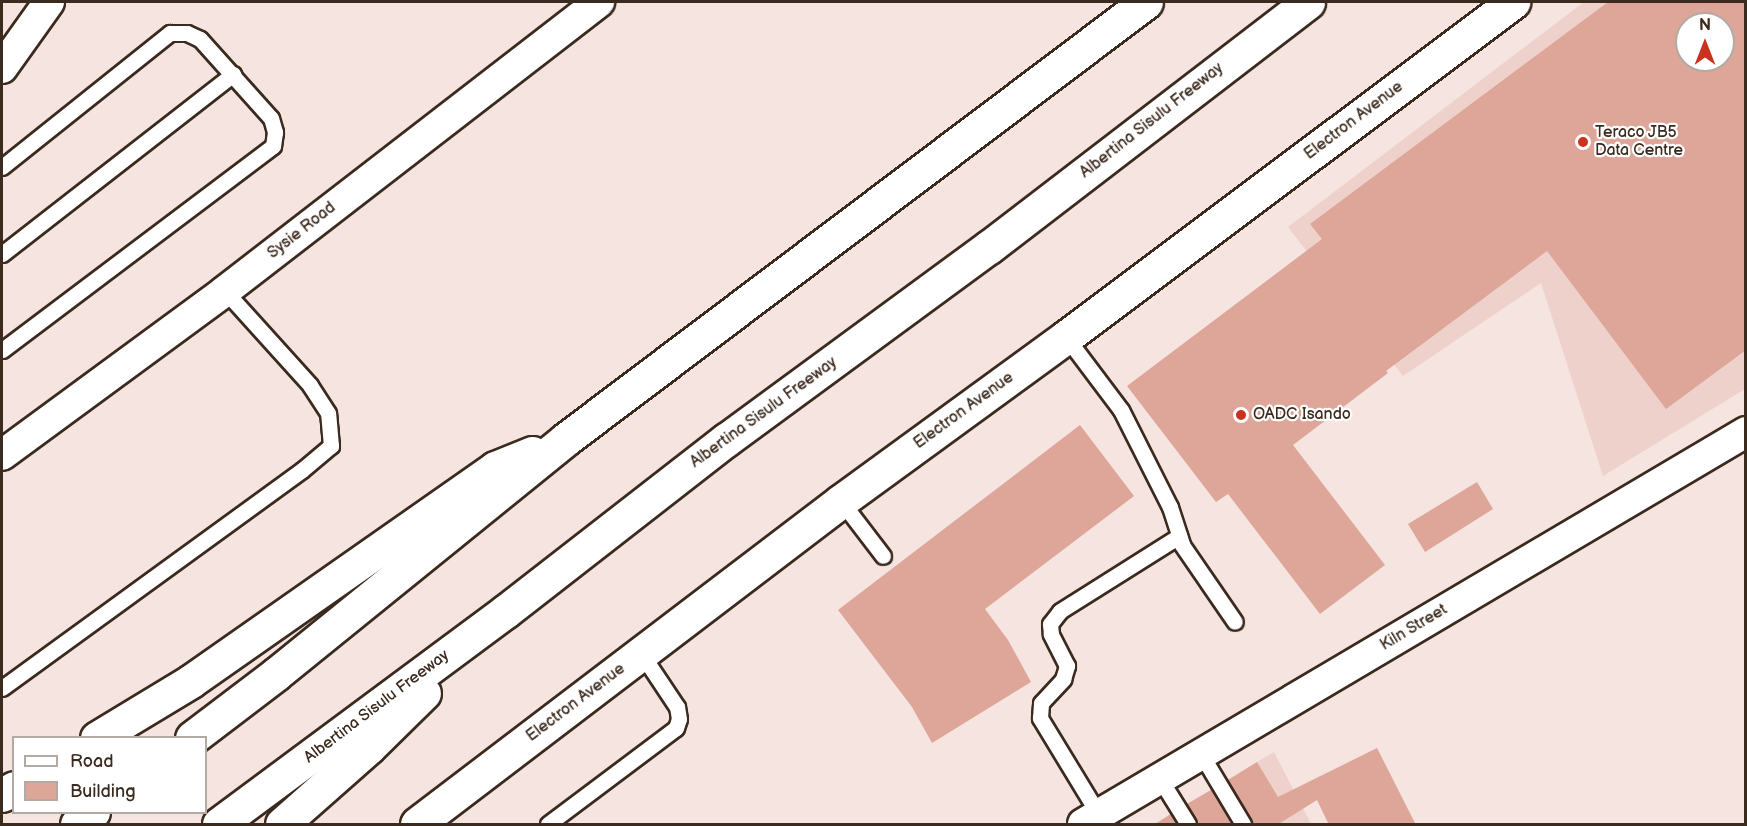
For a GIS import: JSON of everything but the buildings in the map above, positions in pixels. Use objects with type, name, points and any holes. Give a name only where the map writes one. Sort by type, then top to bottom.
[{"type":"main road","points":[[195,736],[276,674],[566,440],[1146,2]]},
{"type":"main road","name":"Albertina Sisulu Freeway","points":[[219,825],[506,611],[726,440],[980,254],[1308,2]]},
{"type":"main road","name":"Electron Avenue","points":[[417,825],[841,501],[1066,337],[1514,2]]},
{"type":"main road","points":[[100,736],[191,681],[495,468],[566,440]]},
{"type":"main road","points":[[282,825],[369,747],[506,611]]},
{"type":"main road","points":[[77,825],[92,814]]},
{"type":"street","points":[[2,68],[50,2]]},
{"type":"street","name":"Sysie Road","points":[[2,455],[225,291],[599,2]]},
{"type":"street","name":"Kiln Street","points":[[1091,820],[1746,432]]},
{"type":"lane","points":[[2,167],[170,33],[187,33],[200,39],[271,118],[275,132],[273,146],[2,350]]},
{"type":"lane","points":[[2,254],[233,74]]},
{"type":"lane","points":[[2,688],[302,470],[331,446],[328,413],[310,385],[225,291]]},
{"type":"lane","points":[[1066,337],[1121,410],[1170,507],[1182,545],[1235,622]]},
{"type":"lane","points":[[841,501],[883,556]]},
{"type":"lane","points":[[1091,820],[1040,718],[1041,704],[1063,679],[1066,666],[1051,634],[1050,624],[1060,611],[1179,536]]},
{"type":"lane","points":[[548,825],[676,728],[679,719],[677,707],[641,654]]},
{"type":"lane","points":[[1201,754],[1243,825]]},
{"type":"lane","points":[[1160,779],[1188,825]]},
{"type":"shaded area","name":"Teraco JB5 Data Centre","points":[[1584,2],[1745,2],[1745,389],[1603,476],[1541,283],[1403,376],[1288,227]]},
{"type":"shaded area","points":[[1274,752],[1311,824],[1154,824]]},
{"type":"place","name":"Teraco JB5 Data Centre","points":[[1583,142]]},
{"type":"place","name":"OADC Isando","points":[[1241,415]]}]
